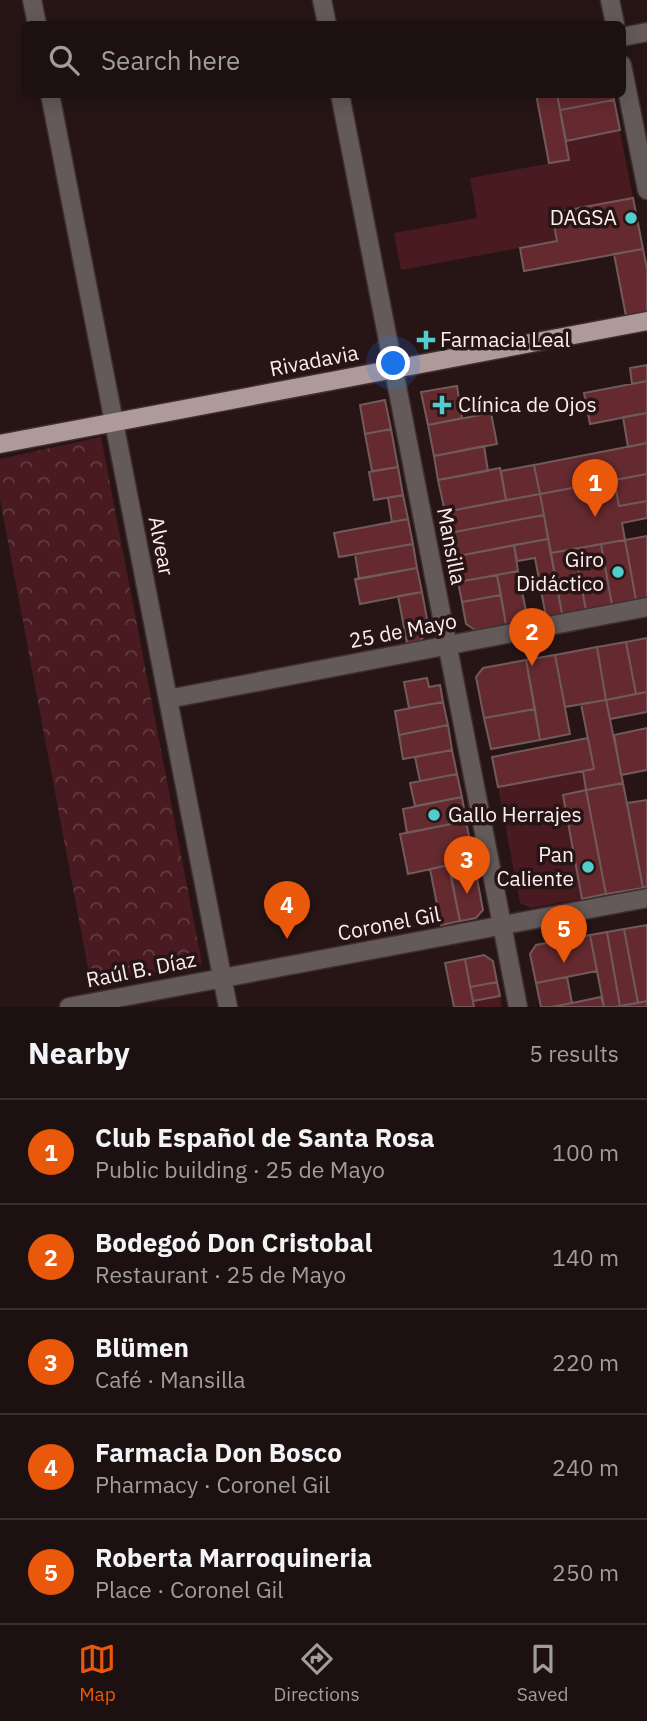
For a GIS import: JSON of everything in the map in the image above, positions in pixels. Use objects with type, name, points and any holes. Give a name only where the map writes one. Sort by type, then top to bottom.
[{"type":"main road","name":"Rivadavia","points":[[0,444],[647,321]]},
{"type":"street","points":[[32,0],[36,21]]},
{"type":"street","points":[[322,0],[326,21]]},
{"type":"street","points":[[610,0],[614,21]]},
{"type":"street","points":[[626,36],[647,32]]},
{"type":"street","points":[[626,85],[647,190]]},
{"type":"street","name":"Alvear","points":[[51,98],[228,1007]]},
{"type":"street","name":"Mansilla","points":[[341,98],[518,1007]]},
{"type":"street","name":"25 de Mayo","points":[[168,699],[647,607]]},
{"type":"street","name":"Coronel Gil","points":[[222,978],[647,898]]},
{"type":"street","name":"Raúl B. Díaz","points":[[69,1007],[222,978]]},
{"type":"green space","points":[[620,131],[633,198],[552,213],[557,241],[401,270],[394,233],[477,218],[470,178],[569,160],[566,141]]},
{"type":"green space","points":[[101,437],[202,964],[91,984],[0,499],[0,459]]},
{"type":"green space","points":[[583,771],[586,790],[563,795],[582,899],[531,908],[520,903],[498,787]]},
{"type":"green space","points":[[500,996],[502,1007],[474,1007],[473,1001]]},
{"type":"building","points":[[537,98],[558,98],[569,160],[549,163]]},
{"type":"building","points":[[558,98],[614,98],[614,100],[560,110]]},
{"type":"building","points":[[614,100],[620,130],[566,141],[560,110]]},
{"type":"building","points":[[633,198],[643,249],[524,271],[520,248],[557,241],[552,213]]},
{"type":"building","points":[[643,249],[647,269],[647,312],[626,316],[614,254]]},
{"type":"building","points":[[647,365],[647,381],[632,384],[630,368]]},
{"type":"building","points":[[647,381],[647,413],[590,424],[584,393]]},
{"type":"building","name":"Clínica de Ojos","points":[[457,386],[462,418],[428,425],[421,392]]},
{"type":"building","points":[[385,400],[391,429],[365,434],[360,405]]},
{"type":"building","points":[[491,413],[497,444],[434,456],[428,425]]},
{"type":"building","points":[[647,413],[647,443],[628,447],[623,417]]},
{"type":"building","points":[[391,429],[398,467],[372,471],[365,434]]},
{"type":"building","points":[[647,443],[647,474],[540,494],[534,465]]},
{"type":"building","points":[[484,446],[488,471],[438,480],[434,456]]},
{"type":"building","points":[[534,465],[540,494],[506,500],[501,471]]},
{"type":"building","points":[[398,467],[403,495],[374,500],[369,472]]},
{"type":"building","points":[[500,468],[506,500],[445,512],[438,480]]},
{"type":"building","points":[[647,474],[647,501],[619,506],[614,480]]},
{"type":"building","points":[[614,480],[619,506],[647,501],[647,518],[622,523],[625,540],[551,553],[540,494]]},
{"type":"building","points":[[540,494],[544,515],[449,533],[445,512]]},
{"type":"building","points":[[403,495],[408,519],[392,522],[388,498]]},
{"type":"building","points":[[544,515],[548,539],[453,557],[449,533]]},
{"type":"building","points":[[408,519],[413,544],[339,557],[334,533]]},
{"type":"building","points":[[647,536],[647,598],[636,600],[625,540]]},
{"type":"building","points":[[548,539],[562,614],[546,617],[535,558],[517,561],[514,545]]},
{"type":"building","name":"Giro Didáctico","points":[[625,540],[636,600],[612,605],[601,544]]},
{"type":"building","points":[[413,544],[417,568],[359,579],[355,554]]},
{"type":"building","points":[[601,544],[612,605],[586,610],[574,549]]},
{"type":"building","points":[[514,545],[518,571],[458,582],[453,557]]},
{"type":"building","points":[[574,549],[586,610],[562,614],[551,553]]},
{"type":"building","points":[[417,568],[422,592],[360,604],[355,579]]},
{"type":"building","points":[[518,571],[528,621],[506,625],[497,575]]},
{"type":"building","points":[[497,575],[501,595],[462,602],[458,582]]},
{"type":"building","points":[[422,592],[429,630],[420,641],[407,643],[398,596]]},
{"type":"building","points":[[501,595],[506,625],[475,630],[466,624],[462,602]]},
{"type":"building","points":[[647,638],[647,692],[636,694],[626,642]]},
{"type":"building","points":[[626,642],[636,694],[606,700],[597,647]]},
{"type":"building","points":[[597,647],[606,700],[565,707],[555,655]]},
{"type":"building","points":[[555,655],[570,734],[540,740],[526,660]]},
{"type":"building","points":[[526,660],[535,709],[484,718],[476,677],[483,668]]},
{"type":"building","points":[[427,678],[429,687],[440,685],[443,702],[409,708],[404,682]]},
{"type":"building","points":[[647,692],[647,712],[610,719],[606,700]]},
{"type":"building","points":[[606,700],[623,783],[586,790],[583,771],[594,769],[581,704]]},
{"type":"building","points":[[443,702],[448,725],[399,735],[395,711]]},
{"type":"building","points":[[535,709],[540,740],[491,749],[484,718]]},
{"type":"building","points":[[448,725],[452,750],[403,759],[399,735]]},
{"type":"building","points":[[647,728],[647,770],[621,775],[614,735]]},
{"type":"building","points":[[588,738],[594,769],[498,787],[492,757]]},
{"type":"building","points":[[452,750],[457,774],[420,781],[415,757]]},
{"type":"building","points":[[457,774],[462,797],[415,806],[410,783]]},
{"type":"building","points":[[623,783],[643,888],[606,894],[586,790]]},
{"type":"building","name":"Pan Caliente","points":[[586,790],[606,894],[582,899],[563,795]]},
{"type":"building","name":"Gallo Herrajes","points":[[462,797],[466,821],[407,833],[403,809]]},
{"type":"building","points":[[647,800],[647,887],[643,888],[627,803]]},
{"type":"building","points":[[466,821],[476,873],[451,878],[449,865],[408,874],[400,834]]},
{"type":"building","points":[[449,865],[460,921],[441,925],[430,869]]},
{"type":"building","points":[[476,873],[483,910],[476,918],[460,921],[451,878]]},
{"type":"building","points":[[647,925],[647,1001],[638,1003],[624,929]]},
{"type":"building","points":[[624,929],[638,1003],[620,1006],[607,932]]},
{"type":"building","points":[[607,932],[620,1006],[615,1007],[604,1007],[590,935]]},
{"type":"building","points":[[590,935],[597,971],[536,983],[530,954],[536,945]]},
{"type":"building","points":[[484,955],[493,961],[497,982],[470,987],[465,959]]},
{"type":"building","points":[[465,959],[474,1007],[454,1007],[445,963]]},
{"type":"building","points":[[567,977],[572,1003],[541,1007],[536,983]]},
{"type":"building","points":[[497,982],[500,996],[473,1001],[470,987]]},
{"type":"building","points":[[601,997],[604,1007],[551,1007],[572,1003]]},
{"type":"building","points":[[647,1001],[647,1007],[615,1007],[620,1006]]},
{"type":"place","name":"DAGSA","points":[[631,218]]},
{"type":"place","name":"Farmacia Leal","points":[[426,340]]},
{"type":"place","name":"Clínica de Ojos","points":[[442,405]]},
{"type":"place","name":"Club Español de Santa Rosa","points":[[595,517]]},
{"type":"place","name":"Giro Didáctico","points":[[618,572]]},
{"type":"place","name":"Bodegoó Don Cristobal","points":[[532,666]]},
{"type":"place","name":"Gallo Herrajes","points":[[434,815]]},
{"type":"place","name":"Pan Caliente","points":[[588,867]]},
{"type":"place","name":"Blümen","points":[[467,894]]},
{"type":"place","name":"Farmacia Don Bosco","points":[[287,939]]},
{"type":"place","name":"Roberta Marroquineria","points":[[564,963]]}]
